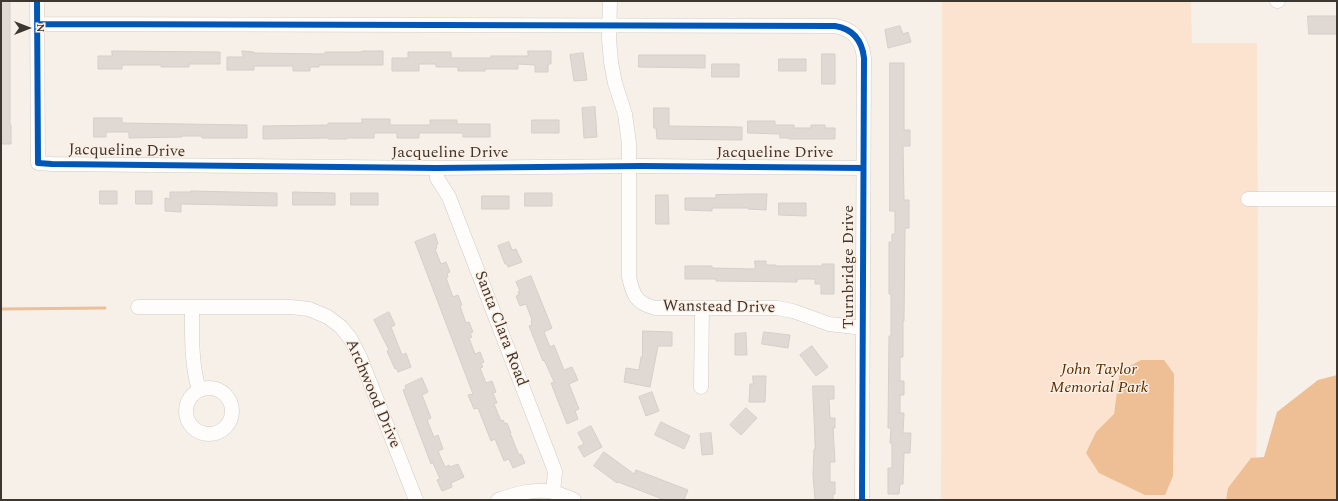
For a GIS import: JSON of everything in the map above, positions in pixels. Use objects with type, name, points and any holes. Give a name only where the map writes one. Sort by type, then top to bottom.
[{"type":"street","points":[[37,1],[37,24],[610,25]]},
{"type":"street","name":"Wanstead Drive","points":[[610,1],[609,39],[611,62],[615,83],[628,127],[629,277],[634,296],[647,306],[655,308],[786,309],[829,324],[863,328]]},
{"type":"street","name":"Jacqueline Drive","points":[[37,24],[38,163],[436,168],[863,168]]},
{"type":"street","name":"Turnbridge Drive","points":[[610,25],[835,26],[847,29],[855,35],[861,45],[864,58],[862,500]]},
{"type":"street","name":"Santa Clara Road","points":[[436,168],[437,178],[449,197],[553,466],[555,472],[553,492]]},
{"type":"street","points":[[1248,198],[1337,199]]},
{"type":"street","name":"Archwood Drive","points":[[138,307],[302,308],[322,314],[341,327],[350,338],[360,357],[416,500]]},
{"type":"street","points":[[192,307],[193,363],[199,390]]},
{"type":"street","points":[[701,388],[702,308]]},
{"type":"street","points":[[498,500],[519,494],[540,492],[553,492],[574,500]]},
{"type":"green space","name":"John Taylor Memorial Park","points":[[942,1],[1191,1],[1192,43],[1257,43],[1258,261],[1256,500],[941,500]]},
{"type":"shaded area","points":[[1141,360],[1164,360],[1174,374],[1173,476],[1165,495],[1145,495],[1099,473],[1086,453],[1096,432],[1114,414],[1120,371]]},
{"type":"shaded area","points":[[1337,375],[1337,500],[1226,500],[1228,488],[1251,458],[1264,457],[1277,412],[1318,380]]},
{"type":"building","points":[[1,1],[10,1],[11,144],[1,144]]},
{"type":"building","points":[[1308,16],[1337,16],[1337,34],[1309,34]]},
{"type":"building","points":[[900,26],[903,34],[908,32],[911,42],[888,48],[885,30]]},
{"type":"building","points":[[112,51],[220,52],[220,64],[189,64],[189,67],[122,65],[122,69],[98,69],[98,56],[112,56]]},
{"type":"building","points":[[242,51],[254,53],[325,54],[325,52],[383,51],[383,65],[319,65],[319,67],[310,67],[310,71],[293,71],[293,66],[254,66],[254,70],[227,70],[227,57],[243,57]]},
{"type":"building","points":[[528,51],[551,51],[551,64],[548,64],[548,72],[535,72],[535,65],[518,64],[518,69],[458,71],[458,67],[436,67],[436,64],[419,64],[419,71],[392,71],[392,58],[408,58],[408,52],[451,52],[451,58],[491,58],[491,56],[528,56]]},
{"type":"building","points":[[583,53],[587,80],[574,81],[570,55]]},
{"type":"building","points":[[822,54],[835,54],[835,84],[822,84]]},
{"type":"building","points":[[639,55],[705,55],[705,68],[639,67]]},
{"type":"building","points":[[779,59],[806,59],[806,71],[779,71]]},
{"type":"building","points":[[890,63],[904,63],[904,130],[910,130],[910,146],[903,146],[904,200],[909,200],[909,228],[905,228],[903,357],[900,357],[900,381],[904,381],[904,395],[900,395],[900,413],[904,413],[903,433],[911,433],[910,453],[904,453],[903,484],[900,484],[899,494],[888,494],[888,468],[892,468],[892,443],[890,443],[891,428],[888,428],[889,336],[891,336],[889,242],[892,242],[892,234],[895,234],[895,211],[890,211]]},
{"type":"building","points":[[712,64],[739,64],[739,77],[712,77]]},
{"type":"building","points":[[595,107],[597,137],[584,138],[582,108]]},
{"type":"building","points":[[654,108],[669,108],[669,126],[742,127],[742,140],[657,139],[656,128],[654,128]]},
{"type":"building","points":[[94,118],[122,118],[122,123],[247,125],[247,138],[202,138],[202,136],[182,136],[129,138],[129,132],[106,132],[106,137],[94,137]]},
{"type":"building","points":[[362,119],[390,119],[390,125],[430,125],[430,120],[457,120],[457,124],[490,124],[490,137],[463,137],[463,133],[419,133],[419,138],[397,138],[397,133],[374,133],[374,138],[263,139],[263,126],[362,123]]},
{"type":"building","points":[[532,120],[559,120],[559,133],[532,133]]},
{"type":"building","points":[[748,121],[775,121],[775,125],[794,125],[794,128],[811,128],[811,125],[825,125],[825,128],[835,128],[835,139],[789,139],[780,138],[780,134],[748,133]]},
{"type":"building","points":[[100,191],[117,191],[117,204],[100,204]]},
{"type":"building","points":[[136,191],[152,191],[152,204],[136,204]]},
{"type":"building","points":[[170,192],[277,193],[277,206],[181,204],[181,212],[165,211],[165,198],[170,199]]},
{"type":"building","points":[[293,192],[335,193],[335,205],[293,205]]},
{"type":"building","points":[[351,193],[378,193],[378,205],[351,205]]},
{"type":"building","points":[[525,193],[552,193],[552,206],[525,206]]},
{"type":"building","points":[[767,194],[766,210],[748,208],[712,208],[712,211],[685,210],[685,198],[716,198],[716,195]]},
{"type":"building","points":[[656,195],[668,195],[669,224],[656,224]]},
{"type":"building","points":[[482,196],[509,196],[509,209],[482,209]]},
{"type":"building","points":[[779,203],[806,203],[806,216],[779,215]]},
{"type":"building","points":[[435,234],[438,244],[436,245],[437,248],[435,249],[441,264],[446,262],[450,272],[447,273],[448,277],[446,278],[453,297],[458,295],[466,323],[469,322],[473,332],[470,333],[472,337],[469,338],[475,354],[480,352],[484,362],[481,363],[483,367],[480,368],[486,383],[492,381],[496,392],[493,393],[497,403],[494,404],[501,421],[503,420],[505,424],[507,423],[519,455],[521,454],[525,463],[513,468],[509,459],[504,461],[495,439],[491,441],[478,408],[474,409],[468,395],[473,394],[415,242]]},
{"type":"building","points":[[509,242],[512,250],[516,249],[522,262],[508,267],[507,264],[505,264],[498,246]]},
{"type":"building","points":[[755,261],[766,261],[766,265],[776,266],[822,266],[822,264],[834,264],[834,294],[821,294],[821,284],[815,284],[815,279],[797,279],[797,282],[685,279],[685,266],[755,269]]},
{"type":"building","points":[[531,276],[552,328],[544,332],[550,347],[554,345],[564,370],[572,367],[578,380],[569,384],[579,409],[575,411],[578,419],[567,424],[551,383],[554,382],[544,360],[543,361],[529,326],[532,325],[532,320],[526,304],[520,306],[516,296],[519,295],[518,292],[520,291],[516,282]]},
{"type":"building","points":[[389,312],[395,325],[391,327],[402,355],[406,353],[411,367],[398,372],[396,368],[395,369],[387,351],[389,350],[374,320]]},
{"type":"building","points":[[643,331],[672,332],[672,346],[658,346],[650,387],[624,382],[626,368],[639,370],[642,357]]},
{"type":"building","points":[[764,332],[790,335],[788,348],[762,344]]},
{"type":"building","points":[[746,333],[747,355],[735,355],[735,334]]},
{"type":"building","points":[[812,346],[828,367],[816,376],[800,355]]},
{"type":"building","points":[[753,376],[766,376],[765,402],[749,402],[750,384],[753,384]]},
{"type":"building","points":[[422,378],[428,392],[422,395],[431,418],[427,420],[434,437],[438,435],[443,449],[438,451],[445,467],[458,464],[464,477],[451,483],[452,487],[442,491],[437,480],[440,479],[433,463],[431,464],[403,390],[406,389],[405,386]]},
{"type":"building","points":[[813,386],[834,386],[834,399],[829,399],[830,418],[835,418],[835,428],[833,428],[835,462],[830,462],[830,482],[835,482],[835,494],[833,494],[833,500],[815,500],[813,475],[815,449]]},
{"type":"building","points":[[652,392],[659,411],[646,416],[639,397]]},
{"type":"building","points":[[746,408],[757,418],[741,435],[730,425]]},
{"type":"building","points":[[661,422],[690,436],[684,449],[655,435]]},
{"type":"building","points":[[591,426],[602,447],[584,457],[578,447],[584,444],[578,433]]},
{"type":"building","points":[[711,433],[713,454],[702,455],[700,434]]},
{"type":"building","points":[[604,452],[634,474],[636,470],[688,490],[684,500],[665,500],[618,482],[617,483],[594,466]]},
{"type":"waterway","points":[[1,309],[105,308]]},
{"type":"cycle path","points":[[37,1],[38,163],[436,168],[642,166],[863,168]]},
{"type":"cycle path","points":[[37,24],[835,26],[847,30],[856,36],[861,46],[864,58],[862,500]]}]
